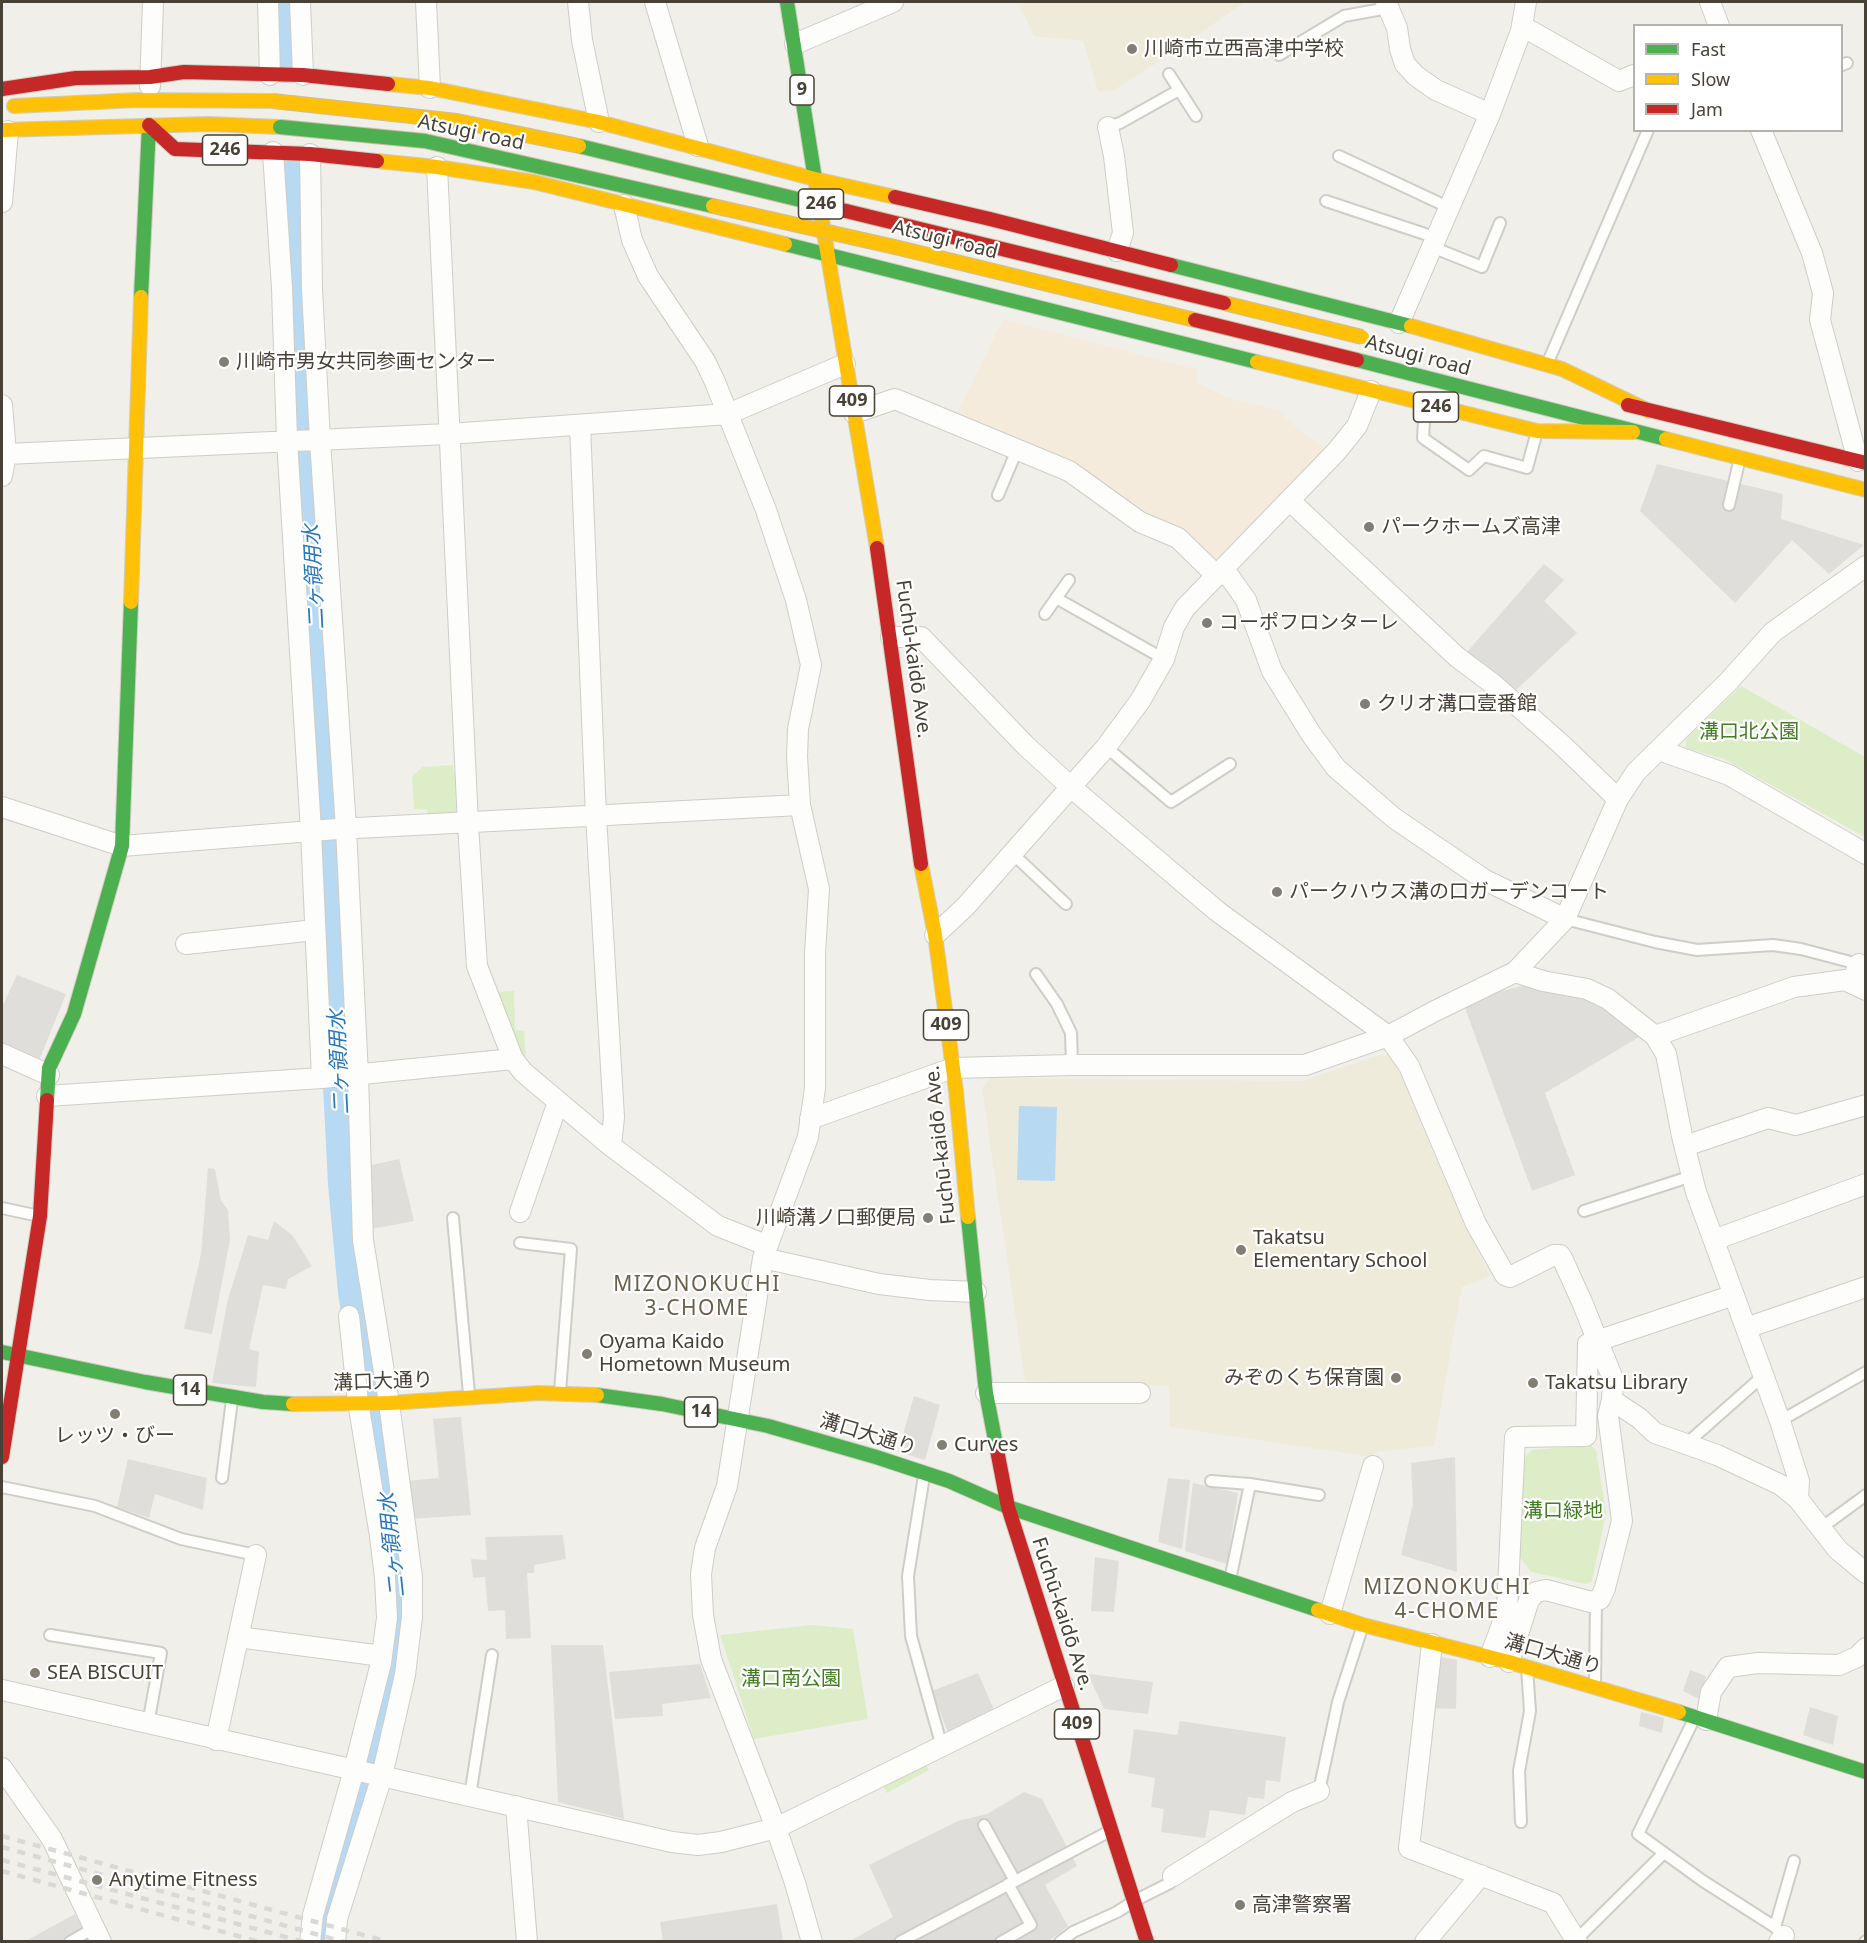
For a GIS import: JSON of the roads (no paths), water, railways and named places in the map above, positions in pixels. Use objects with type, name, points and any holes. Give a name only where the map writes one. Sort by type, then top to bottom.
[{"type":"main road","name":"9","points":[[787,2],[815,178]]},
{"type":"main road","name":"246","points":[[2,89],[76,78],[150,77],[184,72],[303,75],[430,88],[599,122],[698,146],[815,178],[990,219],[1399,323],[1562,369],[1649,411]]},
{"type":"main road","name":"Atsugi road","points":[[2,106],[150,100],[273,101],[457,121],[586,147],[1368,339]]},
{"type":"main road","name":"Atsugi road","points":[[5,130],[209,124],[280,127],[425,141],[899,248],[1357,360],[1866,490]]},
{"type":"main road","name":"246","points":[[149,125],[175,148],[310,154],[437,167],[534,182],[1537,431],[1633,432]]},
{"type":"main road","points":[[2,1457],[40,1216],[46,1096],[50,1068],[74,1014],[122,846],[149,125]]},
{"type":"main road","name":"409","points":[[815,178],[829,257]]},
{"type":"main road","points":[[973,292],[968,280],[968,260],[971,248],[990,219]]},
{"type":"main road","name":"Fuchū-kaidō Ave.","points":[[829,257],[891,637],[919,852],[935,935],[953,1068],[986,1392],[1008,1507],[1147,1941]]},
{"type":"main road","name":"246","points":[[1580,393],[1862,462]]},
{"type":"main road","name":"溝口大通り","points":[[2,1352],[145,1382],[263,1402],[300,1404],[385,1402],[560,1393],[598,1395],[662,1404],[738,1420],[794,1433],[949,1481],[1008,1507],[1363,1625],[1509,1662],[1595,1687],[1866,1772]]},
{"type":"street","points":[[149,125],[153,2]]},
{"type":"street","points":[[268,2],[270,75]]},
{"type":"street","points":[[300,2],[303,75]]},
{"type":"street","points":[[426,2],[430,88]]},
{"type":"street","points":[[578,2],[582,40],[599,122]]},
{"type":"street","points":[[655,2],[698,146]]},
{"type":"street","points":[[795,44],[893,2]]},
{"type":"street","points":[[1399,323],[1490,114],[1522,26],[1526,2]]},
{"type":"street","points":[[1710,2],[1718,24]]},
{"type":"street","points":[[1387,4],[1397,28],[1405,64],[1416,76],[1436,90],[1490,114]]},
{"type":"street","points":[[1522,26],[1619,81],[1633,76]]},
{"type":"street","points":[[1108,127],[1114,156],[1122,233],[1118,251]]},
{"type":"street","points":[[2,202],[5,130]]},
{"type":"street","points":[[1762,132],[1812,253],[1823,292],[1820,320],[1862,462]]},
{"type":"street","points":[[273,152],[282,288],[304,440],[328,830],[340,1076]]},
{"type":"street","points":[[310,154],[312,289],[304,440],[328,830],[315,930],[340,1076],[385,1402],[412,1577],[412,1617],[405,1675],[314,1915],[310,1941]]},
{"type":"street","points":[[437,167],[468,824],[477,966],[513,1059],[522,1072],[611,1146],[717,1226],[748,1240],[764,1252],[879,1284],[976,1292]]},
{"type":"street","points":[[624,205],[632,240],[648,276],[705,361],[728,414],[766,510],[796,600],[811,665],[798,729],[797,757],[800,805],[819,889],[815,953],[814,1088],[808,1137],[764,1252],[727,1486],[705,1548],[701,1574],[703,1615],[711,1659],[776,1828],[812,1941]]},
{"type":"street","points":[[282,288],[312,289]]},
{"type":"street","points":[[6,453],[449,434],[728,414],[845,364]]},
{"type":"street","points":[[935,935],[966,906],[1106,747],[1140,701],[1164,658],[1174,627],[1185,608],[1336,453],[1357,426],[1371,391]]},
{"type":"street","points":[[854,413],[895,399],[1069,471],[1140,522],[1178,538],[1220,573],[1246,600],[1272,671],[1311,734],[1336,768],[1394,818],[1485,880],[1565,919]]},
{"type":"street","points":[[2,405],[6,453],[2,476]]},
{"type":"street","points":[[580,425],[596,816],[614,1117],[611,1146]]},
{"type":"street","points":[[1290,501],[1457,657],[1536,721],[1618,799]]},
{"type":"street","points":[[810,1119],[953,1068],[1072,1065],[1305,1065],[1388,1036],[1515,972],[1565,919],[1618,799],[1636,772],[1728,682],[1773,632],[1866,566]]},
{"type":"street","points":[[891,637],[921,637],[1026,746],[1072,788],[1217,911],[1388,1036],[1409,1066],[1476,1224],[1505,1275],[1510,1277],[1554,1255],[1560,1255],[1613,1379],[1612,1400],[1608,1416],[1622,1521],[1605,1588],[1600,1599],[1591,1602],[1546,1590],[1536,1592],[1529,1600],[1509,1662]]},
{"type":"street","points":[[1659,750],[1729,775],[1866,854]]},
{"type":"street","points":[[2,807],[122,846],[328,830],[800,805]]},
{"type":"street","points":[[186,944],[315,930]]},
{"type":"street","points":[[1515,972],[1543,981],[1587,989],[1608,999],[1655,1036],[1666,1054],[1696,1192],[1780,1421],[1799,1481],[1798,1499]]},
{"type":"street","points":[[1655,1036],[1794,987],[1860,976]]},
{"type":"street","points":[[2,1054],[49,1075]]},
{"type":"street","points":[[46,1096],[340,1076],[513,1059]]},
{"type":"street","points":[[520,1212],[558,1102]]},
{"type":"street","points":[[1685,1146],[1768,1118],[1796,1125],[1866,1105]]},
{"type":"street","points":[[1714,1240],[1866,1184]]},
{"type":"street","points":[[1746,1328],[1866,1287]]},
{"type":"street","points":[[1509,1662],[1507,1611],[1515,1437],[1586,1436],[1588,1344],[1734,1294]]},
{"type":"street","points":[[335,1941],[336,1919],[368,1773],[387,1618],[385,1578],[350,1316]]},
{"type":"street","points":[[986,1392],[1140,1393]]},
{"type":"street","points":[[1612,1400],[1639,1418],[1655,1433],[1717,1455],[1781,1485],[1798,1499],[1838,1550],[1866,1573]]},
{"type":"street","points":[[1330,1614],[1373,1466]]},
{"type":"street","points":[[216,1740],[256,1555]]},
{"type":"street","points":[[238,1637],[382,1656]]},
{"type":"street","points":[[1432,1644],[1410,1848],[1553,1903],[1577,1941]]},
{"type":"street","points":[[1700,1719],[1711,1692],[1728,1667],[1758,1664],[1839,1665],[1857,1656],[1866,1648]]},
{"type":"street","points":[[2,1690],[672,1842],[698,1845],[721,1842],[776,1828],[1064,1686]]},
{"type":"street","points":[[2,1768],[52,1839],[98,1935]]},
{"type":"street","points":[[1173,1876],[1292,1802],[1319,1791]]},
{"type":"street","points":[[516,1806],[527,1941]]},
{"type":"street","points":[[1425,1941],[1481,1875]]},
{"type":"lane","points":[[1279,55],[1344,16],[1387,4]]},
{"type":"lane","points":[[1169,74],[1196,116]]},
{"type":"lane","points":[[1108,127],[1120,123],[1179,90]]},
{"type":"lane","points":[[1547,365],[1647,132]]},
{"type":"lane","points":[[1339,156],[1450,208]]},
{"type":"lane","points":[[1326,201],[1435,242],[1482,267],[1500,223]]},
{"type":"lane","points":[[1425,404],[1423,438],[1469,470],[1484,456],[1527,468],[1537,431]]},
{"type":"lane","points":[[998,495],[1017,450]]},
{"type":"lane","points":[[1729,505],[1740,459]]},
{"type":"lane","points":[[1045,614],[1069,580]]},
{"type":"lane","points":[[1056,598],[1164,658]]},
{"type":"lane","points":[[1106,747],[1171,802],[1230,764]]},
{"type":"lane","points":[[1013,854],[1066,904]]},
{"type":"lane","points":[[1565,919],[1655,942],[1697,950],[1773,945],[1801,949],[1860,976]]},
{"type":"lane","points":[[1036,974],[1057,1004],[1071,1033],[1072,1065]]},
{"type":"lane","points":[[1584,1211],[1692,1176]]},
{"type":"lane","points":[[2,1208],[40,1216]]},
{"type":"lane","points":[[453,1218],[470,1398]]},
{"type":"lane","points":[[520,1243],[571,1250],[560,1393]]},
{"type":"lane","points":[[1780,1421],[1866,1372]]},
{"type":"lane","points":[[1686,1444],[1764,1375]]},
{"type":"lane","points":[[222,1478],[232,1397]]},
{"type":"lane","points":[[924,1473],[908,1576],[911,1636],[942,1747]]},
{"type":"lane","points":[[1210,1481],[1250,1484],[1319,1495]]},
{"type":"lane","points":[[1230,1580],[1250,1484]]},
{"type":"lane","points":[[2,1487],[95,1506],[181,1539],[256,1555]]},
{"type":"lane","points":[[1821,1528],[1866,1494]]},
{"type":"lane","points":[[1595,1687],[1596,1600]]},
{"type":"lane","points":[[1319,1791],[1338,1702],[1363,1625]]},
{"type":"lane","points":[[51,1635],[161,1653],[148,1724]]},
{"type":"lane","points":[[470,1796],[492,1655]]},
{"type":"lane","points":[[1509,1662],[1530,1711],[1519,1771],[1521,1822]]},
{"type":"lane","points":[[1700,1719],[1638,1834],[1782,1937],[1794,1861]]},
{"type":"lane","points":[[984,1825],[1031,1925],[1001,1941]]},
{"type":"lane","points":[[907,1940],[1111,1830]]},
{"type":"lane","points":[[1577,1941],[1664,1853]]},
{"type":"lane","points":[[1060,1941],[1073,1932],[1117,1912],[1170,1883],[1173,1876]]},
{"type":"lane","points":[[70,1941],[98,1935]]},
{"type":"water","points":[[1019,1106],[1057,1107],[1055,1181],[1017,1180]]},
{"type":"waterway","name":"二ヶ領用水","points":[[283,2],[286,65]]},
{"type":"waterway","name":"二ヶ領用水","points":[[290,171],[302,322],[346,1183],[356,1292],[397,1552],[400,1614],[394,1672],[324,1923],[325,1942]]},
{"type":"railway","points":[[2,1836],[389,1942]]},
{"type":"railway","points":[[2,1847],[344,1942]]},
{"type":"railway","points":[[2,1860],[304,1942]]},
{"type":"railway","points":[[2,1871],[260,1942]]},
{"type":"place","name":"川崎市立西高津中学校","points":[[1132,49]]},
{"type":"place","name":"川崎市男女共同参画センター","points":[[224,362]]},
{"type":"place","name":"パークホームズ高津","points":[[1369,527]]},
{"type":"place","name":"コーポフロンターレ","points":[[1207,623]]},
{"type":"place","name":"クリオ溝口壹番館","points":[[1365,704]]},
{"type":"place","name":"パークハウス溝の口ガーデンコート","points":[[1277,892]]},
{"type":"place","name":"川崎溝ノ口郵便局","points":[[928,1218]]},
{"type":"place","name":"Takatsu Elementary School","points":[[1241,1250]]},
{"type":"place","name":"Oyama Kaido Hometown Museum","points":[[587,1354]]},
{"type":"place","name":"みぞのくち保育園","points":[[1396,1378]]},
{"type":"place","name":"Takatsu Library","points":[[1533,1383]]},
{"type":"place","name":"レッツ・びー","points":[[115,1414]]},
{"type":"place","name":"Curves","points":[[942,1445]]},
{"type":"place","name":"SEA BISCUIT","points":[[35,1673]]},
{"type":"place","name":"Anytime Fitness","points":[[97,1880]]},
{"type":"place","name":"高津警察署","points":[[1240,1905]]},
{"type":"district","name":"MIZONOKUCHI 3-CHOME","points":[[697,1297]]},
{"type":"district","name":"MIZONOKUCHI 4-CHOME","points":[[1447,1600]]},
{"type":"park label","name":"溝口北公園","points":[[1749,732]]},
{"type":"park label","name":"溝口緑地","points":[[1563,1511]]},
{"type":"park label","name":"溝口南公園","points":[[791,1679]]}]
